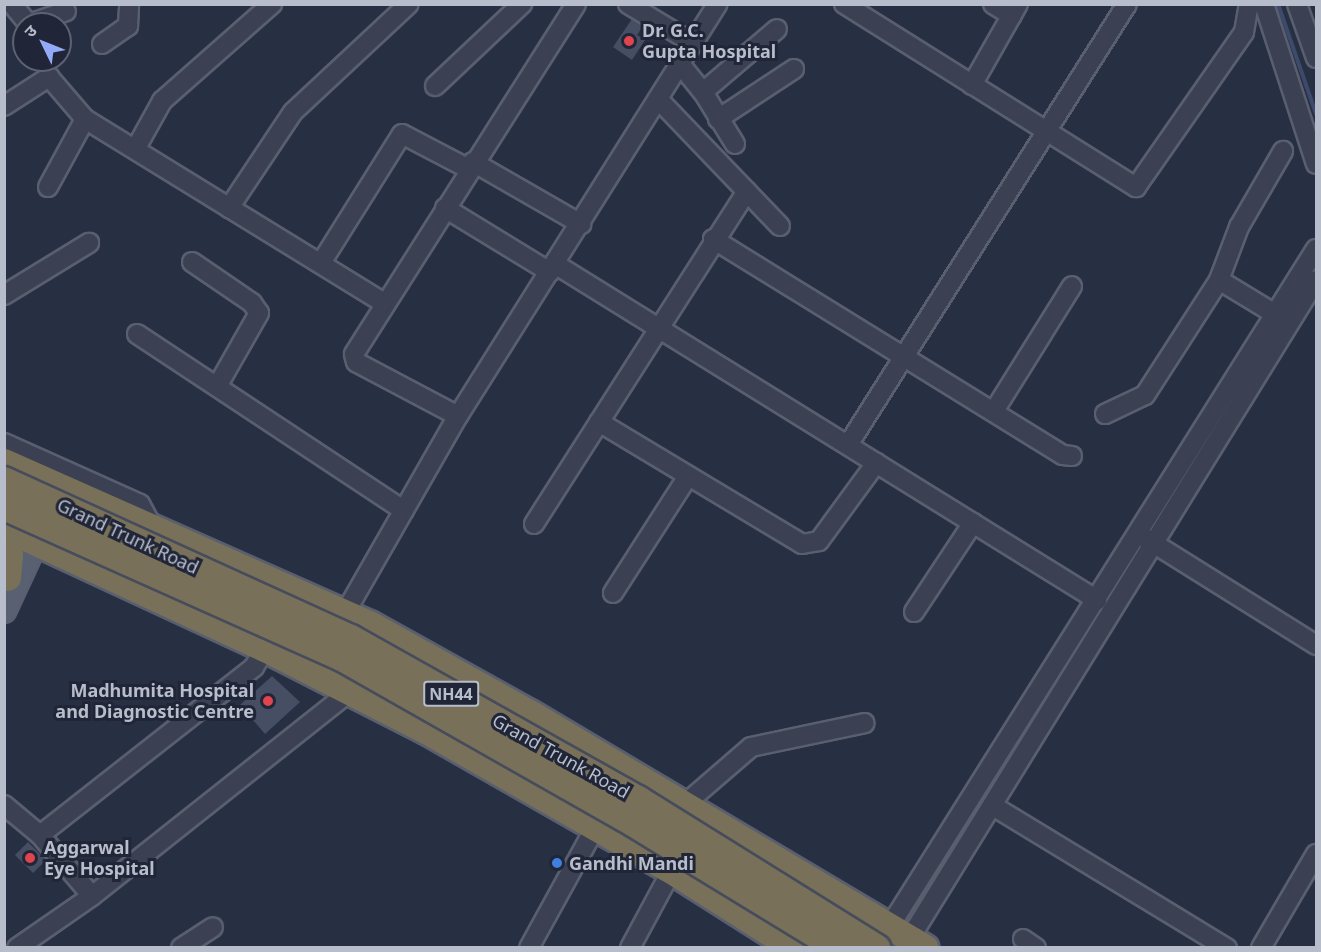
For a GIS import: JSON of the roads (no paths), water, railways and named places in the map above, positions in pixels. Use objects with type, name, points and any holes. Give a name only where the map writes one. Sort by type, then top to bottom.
[{"type":"highway","points":[[4,462],[345,613],[440,663],[685,804],[901,940]]},
{"type":"highway","name":"Grand Trunk Road","points":[[4,480],[351,638],[638,799],[901,940]]},
{"type":"highway","name":"Grand Trunk Road","points":[[4,507],[342,658],[624,818],[837,948]]},
{"type":"highway","points":[[6,582],[14,537],[265,649],[412,724],[595,828],[671,872],[784,945]]},
{"type":"highway","points":[[412,724],[440,663]]},
{"type":"main road","points":[[4,611],[14,537],[61,488]]},
{"type":"street","points":[[136,148],[162,101],[272,4]]},
{"type":"street","points":[[229,208],[292,112],[409,4]]},
{"type":"street","points":[[435,86],[522,4]]},
{"type":"street","points":[[458,416],[356,362],[355,349],[386,304],[471,166],[576,4]]},
{"type":"street","points":[[628,4],[693,43]]},
{"type":"street","points":[[345,613],[458,416],[717,4]]},
{"type":"street","points":[[844,4],[1132,186],[1140,185],[1244,32],[1249,4]]},
{"type":"street","points":[[972,85],[1015,10],[993,4]]},
{"type":"street","points":[[848,445],[1127,4]]},
{"type":"street","points":[[1264,4],[1317,164]]},
{"type":"street","points":[[1297,4],[1317,58]]},
{"type":"street","points":[[102,44],[128,26],[133,7]]},
{"type":"street","points":[[61,12],[66,10]]},
{"type":"street","points":[[703,92],[777,29]]},
{"type":"street","points":[[680,64],[703,92],[735,144]]},
{"type":"street","points":[[718,119],[794,69]]},
{"type":"street","points":[[4,106],[49,77],[85,119],[136,148],[386,304]]},
{"type":"street","points":[[658,99],[780,226]]},
{"type":"street","points":[[48,187],[85,119]]},
{"type":"street","points":[[321,262],[402,134],[471,166],[580,224]]},
{"type":"street","points":[[1105,414],[1144,395],[1219,280],[1239,227],[1283,151]]},
{"type":"street","points":[[534,524],[660,327],[713,239],[747,191]]},
{"type":"street","points":[[445,208],[660,327],[1097,600]]},
{"type":"street","points":[[713,239],[1063,455],[1072,456]]},
{"type":"street","points":[[4,295],[89,243]]},
{"type":"street","points":[[901,940],[1097,600],[1275,314],[1314,259]]},
{"type":"street","points":[[192,262],[252,303],[259,313],[218,386]]},
{"type":"street","points":[[1219,280],[1275,314]]},
{"type":"street","points":[[901,940],[993,806],[1317,280]]},
{"type":"street","points":[[994,411],[1072,286]]},
{"type":"street","points":[[137,334],[405,511]]},
{"type":"street","points":[[599,422],[802,544],[819,541],[876,463]]},
{"type":"street","points":[[4,443],[140,504],[153,528]]},
{"type":"street","points":[[613,593],[688,476]]},
{"type":"street","points":[[914,612],[973,523]]},
{"type":"street","points":[[1138,533],[1317,645]]},
{"type":"street","points":[[40,835],[254,667],[265,649]]},
{"type":"street","points":[[17,948],[92,896],[349,692]]},
{"type":"street","points":[[685,804],[751,747],[866,723]]},
{"type":"street","points":[[4,805],[40,835],[92,896]]},
{"type":"street","points":[[993,806],[1200,941],[1227,948]]},
{"type":"street","points":[[529,948],[595,828]]},
{"type":"street","points":[[1261,948],[1317,854]]},
{"type":"street","points":[[630,948],[671,872]]},
{"type":"street","points":[[181,948],[213,927]]},
{"type":"waterway","points":[[1278,4],[1316,114]]},
{"type":"place","name":"Dr. G.C. Gupta Hospital","points":[[629,41]]},
{"type":"place","name":"Madhumita Hospital and Diagnostic Centre","points":[[268,701]]},
{"type":"place","name":"Aggarwal Eye Hospital","points":[[30,858]]},
{"type":"place","name":"Gandhi Mandi","points":[[557,863]]}]
